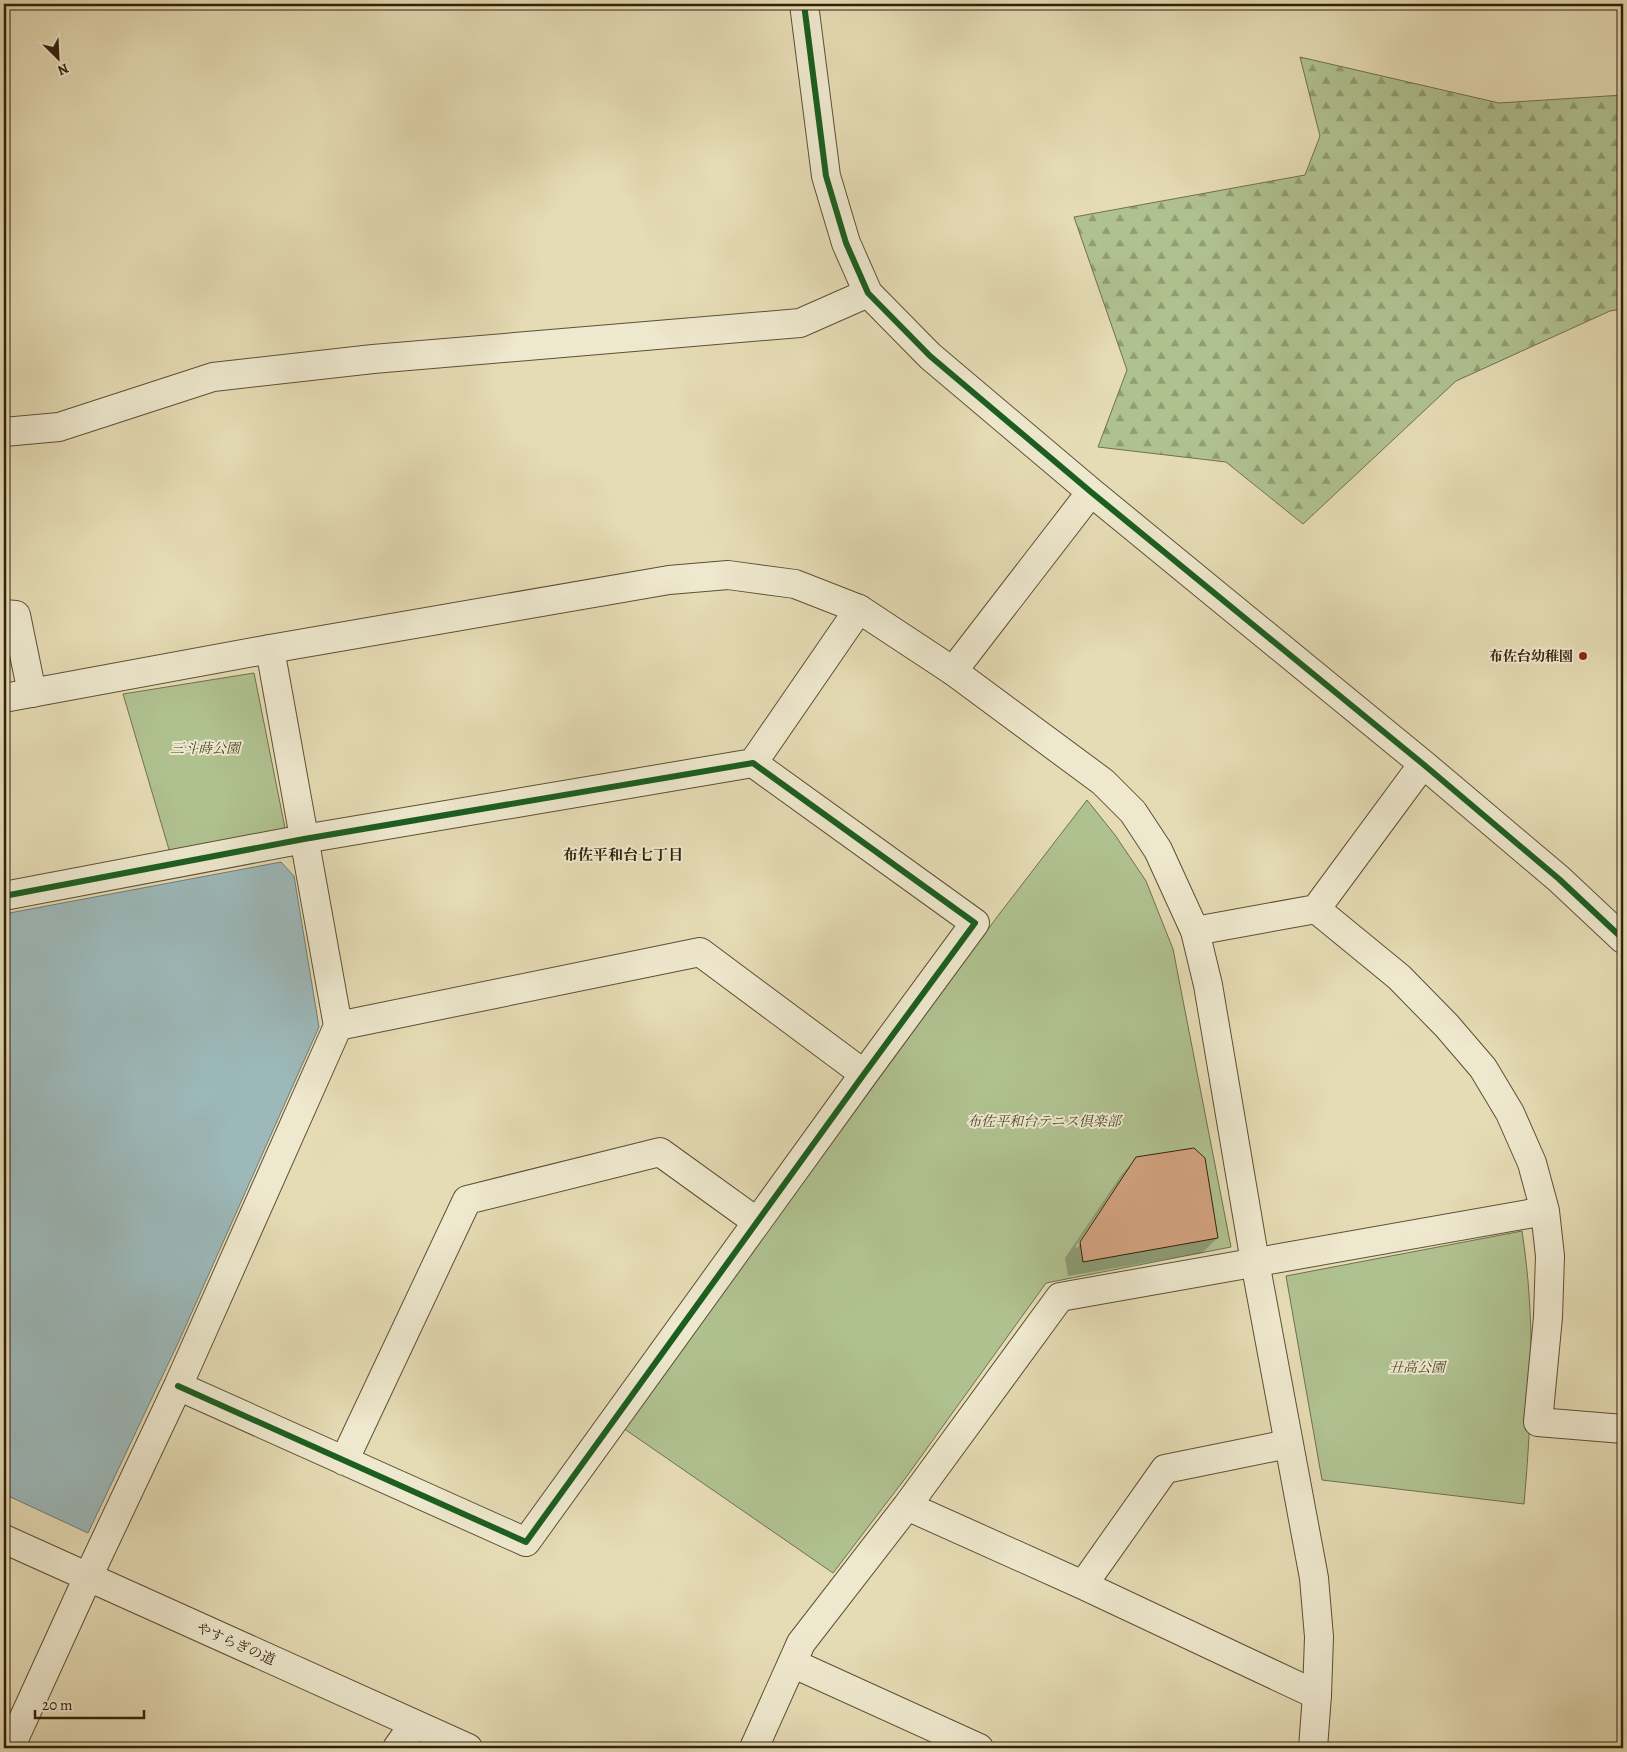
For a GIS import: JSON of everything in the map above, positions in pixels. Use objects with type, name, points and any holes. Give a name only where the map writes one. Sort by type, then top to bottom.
[{"type":"street","points":[[804,4],[826,176],[846,243],[868,293],[930,356],[1091,492],[1423,764],[1559,879],[1623,939]]},
{"type":"street","points":[[4,432],[59,427],[214,377],[373,359],[800,323],[868,293]]},
{"type":"street","points":[[953,671],[1091,492]]},
{"type":"street","points":[[4,698],[270,649],[669,580],[728,575],[795,584],[860,609],[953,671],[1103,782],[1132,812],[1158,850],[1195,931],[1208,985],[1255,1262],[1314,1578],[1319,1637],[1313,1748]]},
{"type":"street","points":[[753,763],[860,609]]},
{"type":"street","points":[[4,614],[16,615],[32,693]]},
{"type":"street","points":[[10,1748],[178,1386],[338,1026],[270,649]]},
{"type":"street","points":[[4,896],[304,838],[753,763],[975,923],[526,1542],[178,1386]]},
{"type":"street","points":[[1195,931],[1316,909],[1423,764]]},
{"type":"street","points":[[1316,909],[1399,977],[1447,1026],[1484,1068],[1510,1113],[1532,1163],[1545,1211],[1550,1256],[1548,1317],[1538,1422],[1623,1429]]},
{"type":"street","points":[[338,1026],[700,952],[864,1074]]},
{"type":"street","points":[[344,1461],[467,1200],[660,1152],[757,1222]]},
{"type":"street","points":[[754,1748],[801,1643],[907,1506],[1060,1297],[1545,1211]]},
{"type":"street","points":[[1083,1585],[1165,1469],[1288,1444]]},
{"type":"street","points":[[907,1506],[1083,1585],[1317,1695]]},
{"type":"street","name":"やすらぎの道","points":[[4,1539],[468,1748]]},
{"type":"street","points":[[792,1663],[979,1748]]},
{"type":"street","points":[[397,1748],[414,1724]]},
{"type":"green space","points":[[1300,57],[1499,103],[1623,95],[1623,309],[1610,311],[1456,381],[1303,524],[1226,462],[1098,447],[1127,370],[1074,217],[1305,175],[1320,136]]},
{"type":"green space","name":"三斗蒔公園","points":[[254,673],[286,833],[170,853],[123,694]]},
{"type":"green space","name":"布佐平和台テニス倶楽部","points":[[1087,800],[1115,835],[1146,881],[1173,949],[1231,1247],[1046,1283],[907,1476],[833,1573],[623,1428],[997,917]]},
{"type":"green space","name":"丑高公園","points":[[1522,1231],[1531,1333],[1531,1401],[1524,1504],[1322,1480],[1286,1276]]},
{"type":"water","points":[[281,862],[294,876],[319,1027],[179,1341],[88,1533],[4,1494],[4,914]]},
{"type":"building","points":[[1194,1148],[1205,1158],[1218,1238],[1083,1262],[1080,1242],[1136,1157]]},
{"type":"cycle path","points":[[804,4],[826,176],[846,243],[868,293],[930,356],[1091,492],[1423,764],[1559,879],[1623,939]]},
{"type":"cycle path","points":[[4,896],[304,839],[753,763],[975,923],[526,1542],[178,1386]]},
{"type":"place","name":"布佐台幼稚園","points":[[1583,656]]},
{"type":"district","name":"布佐平和台七丁目","points":[[623,855]]}]
